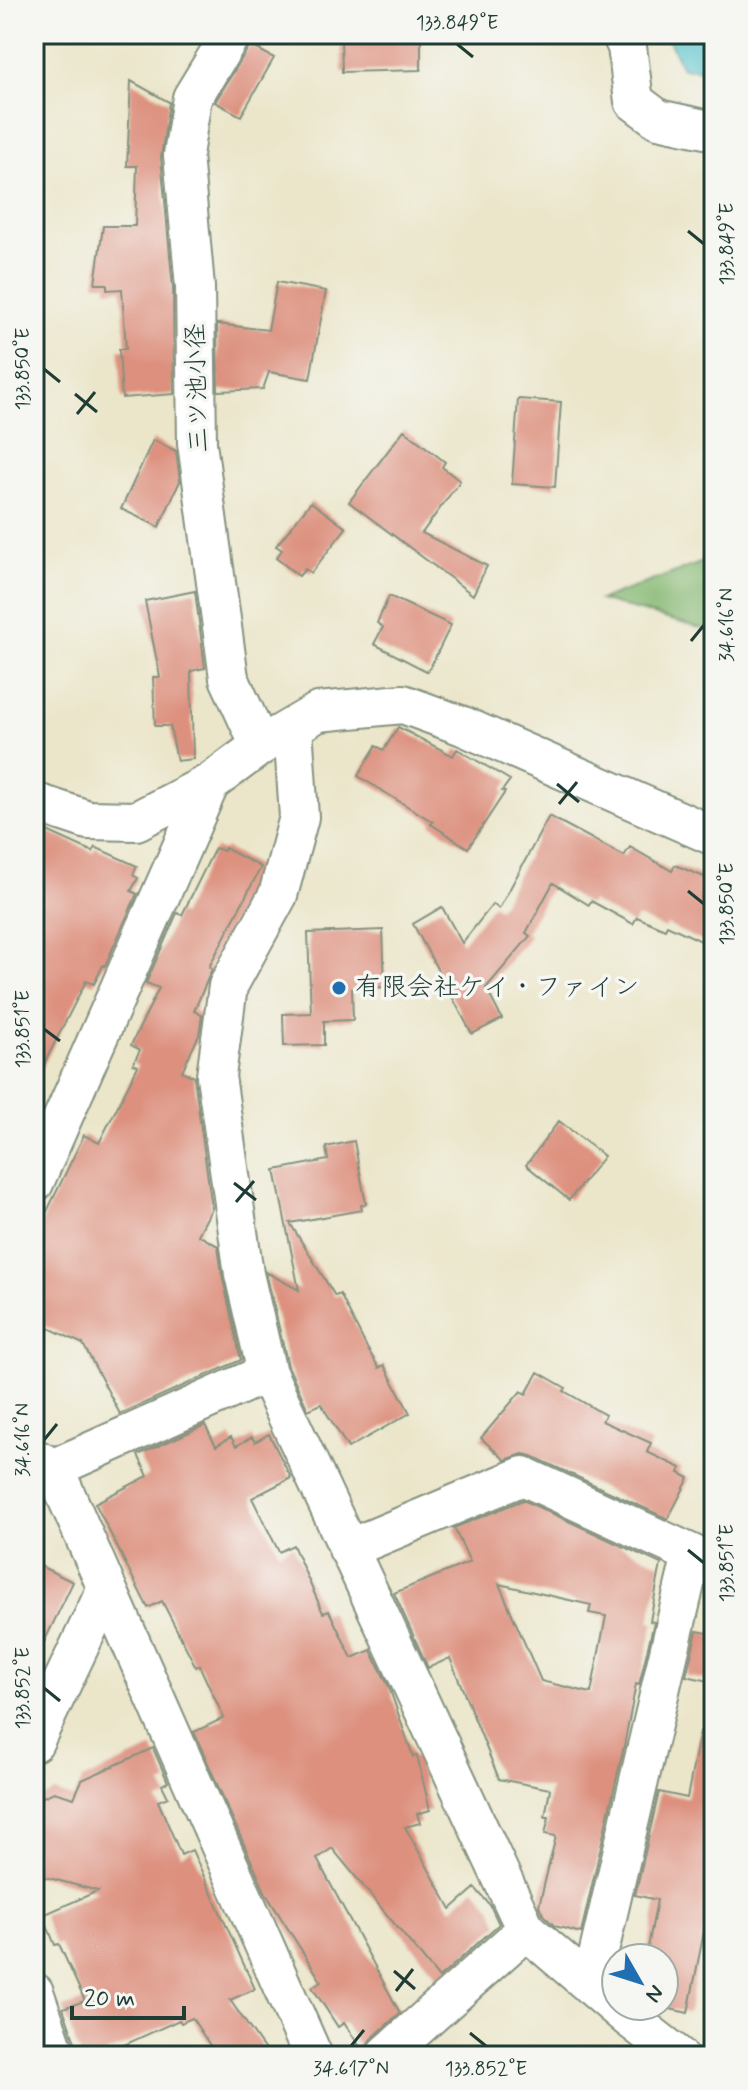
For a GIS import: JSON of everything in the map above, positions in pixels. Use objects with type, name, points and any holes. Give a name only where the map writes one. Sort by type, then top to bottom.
[{"type":"street","name":"三ツ池小径","points":[[231,34],[192,98],[183,155],[195,287],[197,443],[229,678],[260,746]]},
{"type":"street","points":[[621,34],[627,47],[634,101],[658,119],[714,131]]},
{"type":"street","points":[[34,802],[88,820],[136,821],[210,783],[260,746],[318,712],[403,704],[463,726],[714,836]]},
{"type":"street","points":[[293,727],[299,817],[278,895],[228,986],[216,1076],[244,1274],[267,1373],[526,1930],[678,2056]]},
{"type":"street","points":[[34,1183],[210,783]]},
{"type":"street","points":[[267,1373],[44,1463],[107,1588],[313,2056]]},
{"type":"street","points":[[348,1549],[523,1476],[692,1554],[591,1986]]},
{"type":"street","points":[[34,1742],[107,1588]]},
{"type":"street","points":[[385,2056],[526,1930]]},
{"type":"street","points":[[34,1992],[56,2056]]},
{"type":"green space","points":[[714,558],[714,632],[600,600]]},
{"type":"water","points":[[666,34],[714,34],[714,71],[682,68]]},
{"type":"building","points":[[421,35],[421,70],[342,72],[341,37]]},
{"type":"building","points":[[250,45],[274,58],[241,116],[215,102]]},
{"type":"building","points":[[131,81],[169,102],[161,157],[173,288],[174,394],[122,398],[119,349],[126,349],[122,289],[107,290],[107,284],[95,284],[103,226],[135,226],[137,166],[127,166]]},
{"type":"building","points":[[277,282],[326,291],[310,379],[269,372],[263,389],[218,391],[217,324],[268,330]]},
{"type":"building","points":[[518,399],[561,402],[555,487],[512,484]]},
{"type":"building","points":[[404,430],[445,462],[442,467],[460,481],[422,533],[487,566],[473,595],[349,502]]},
{"type":"building","points":[[153,440],[176,451],[180,481],[159,527],[121,509]]},
{"type":"building","points":[[311,502],[346,528],[311,573],[305,569],[299,576],[276,558],[282,550],[276,546]]},
{"type":"building","points":[[195,591],[205,668],[191,671],[193,759],[177,761],[170,726],[155,726],[153,677],[160,677],[145,601]]},
{"type":"building","points":[[389,596],[451,625],[428,672],[374,644],[383,627],[377,623]]},
{"type":"building","points":[[398,727],[453,756],[457,749],[510,780],[468,848],[431,824],[433,822],[358,776],[376,746],[384,750]]},
{"type":"building","points":[[549,816],[624,856],[630,847],[672,871],[675,865],[714,881],[714,947],[667,925],[665,929],[637,917],[633,924],[591,901],[589,905],[553,883],[526,933],[530,936],[486,988],[502,1019],[472,1034],[413,924],[442,907],[462,943],[493,904],[499,909]]},
{"type":"building","points":[[34,825],[93,852],[95,847],[137,866],[133,875],[138,878],[131,891],[137,894],[105,966],[94,984],[86,981],[34,1084]]},
{"type":"building","points":[[215,848],[224,851],[225,848],[261,867],[209,967],[212,969],[194,1011],[202,1015],[199,1035],[182,1071],[194,1077],[212,1208],[198,1235],[218,1246],[241,1360],[120,1414],[83,1344],[34,1321],[46,1291],[34,1285],[34,1238],[84,1135],[99,1143],[138,1066],[133,1064],[140,1050],[131,1045],[159,988],[146,983],[177,913],[182,915]]},
{"type":"building","name":"有限会社ケイ・ファイン","points":[[383,930],[385,987],[352,989],[353,1020],[324,1021],[324,1045],[284,1046],[283,1014],[311,1013],[308,933]]},
{"type":"building","points":[[559,1121],[604,1156],[569,1200],[526,1165]]},
{"type":"building","points":[[354,1141],[366,1204],[361,1205],[362,1210],[290,1223],[335,1296],[340,1294],[367,1348],[379,1368],[384,1365],[410,1413],[348,1448],[321,1404],[308,1410],[288,1366],[266,1272],[299,1290],[275,1170],[328,1160],[326,1147]]},
{"type":"building","points":[[538,1372],[605,1415],[602,1421],[651,1443],[647,1452],[681,1468],[679,1473],[689,1478],[668,1519],[532,1456],[523,1454],[505,1460],[481,1438],[521,1391],[526,1394]]},
{"type":"building","points":[[205,1425],[216,1446],[231,1437],[236,1446],[252,1437],[255,1442],[269,1434],[291,1478],[252,1498],[279,1552],[293,1545],[323,1613],[329,1611],[352,1658],[371,1650],[389,1687],[413,1757],[417,1756],[430,1810],[417,1814],[420,1823],[405,1827],[451,1909],[475,1888],[490,1905],[499,1924],[439,1978],[332,1848],[317,1859],[400,2013],[370,2040],[364,2053],[344,2023],[338,2027],[312,1987],[321,1981],[266,1894],[194,1732],[224,1718],[199,1665],[196,1667],[162,1601],[148,1608],[95,1503],[148,1476],[138,1455]]},
{"type":"building","points":[[523,1500],[661,1564],[650,1621],[654,1622],[639,1685],[636,1684],[581,1933],[555,1926],[539,1906],[556,1836],[545,1834],[550,1789],[499,1779],[450,1658],[428,1668],[394,1593],[470,1562],[454,1528]],"holes":[[[499,1584],[591,1605],[589,1613],[606,1616],[591,1693],[541,1681]]]},
{"type":"building","points":[[34,1563],[73,1582],[34,1663]]},
{"type":"building","points":[[697,1631],[714,1634],[714,1682],[686,1676]]},
{"type":"building","points":[[700,1731],[714,1733],[714,1922],[706,1921],[688,2013],[680,2011],[680,1942],[649,1942],[657,1900],[635,1895],[659,1792],[687,1798]]},
{"type":"building","points":[[153,1748],[168,1782],[162,1785],[168,1797],[158,1801],[181,1855],[192,1850],[255,1989],[230,2000],[269,2056],[217,2056],[192,2018],[181,2023],[179,2020],[100,2056],[81,2056],[73,2037],[63,2008],[85,2001],[43,1915],[98,1891],[34,1874],[34,1801],[54,1792],[74,1798],[82,1780]]},
{"type":"place","name":"有限会社ケイ・ファイン","points":[[339,988]]}]
